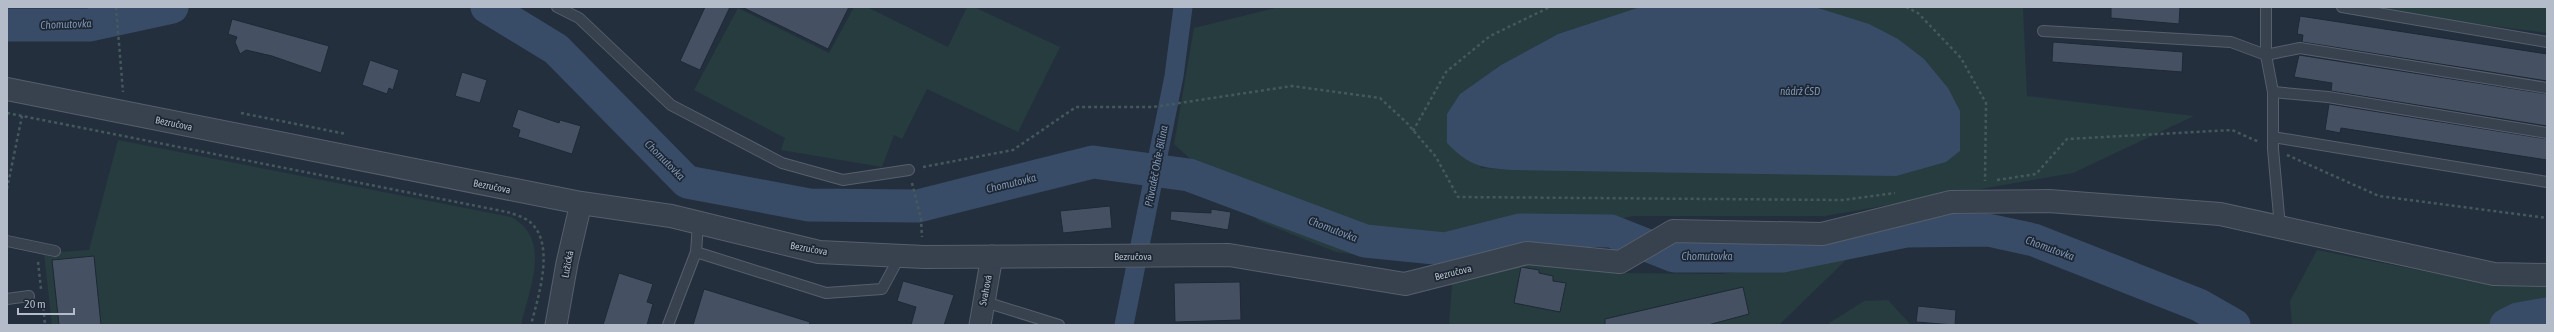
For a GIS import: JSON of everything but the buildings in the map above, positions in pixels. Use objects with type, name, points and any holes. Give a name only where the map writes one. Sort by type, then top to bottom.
[{"type":"street","name":"Bezručova","points":[[7,89],[581,203],[671,216],[698,224],[819,252],[900,256],[1229,255],[1406,284],[1527,253],[1620,262],[1673,231],[1822,234],[1952,202],[2042,201],[2220,214],[2280,227]]},
{"type":"street","name":"Lužická","points":[[556,325],[567,263],[581,203]]},
{"type":"street","points":[[2280,227],[2494,274],[2547,275]]},
{"type":"street","name":"Svahová","points":[[980,325],[982,301],[992,256]]},
{"type":"lane","points":[[557,7],[579,18],[671,105],[782,162],[843,180],[909,170]]},
{"type":"lane","points":[[2266,7],[2266,55],[2273,92],[2273,137],[2280,227]]},
{"type":"lane","points":[[2342,7],[2547,42]]},
{"type":"lane","points":[[2043,31],[2231,42],[2266,55],[2300,48],[2547,88]]},
{"type":"lane","points":[[2273,92],[2328,98],[2547,133]]},
{"type":"lane","points":[[2273,137],[2547,182]]},
{"type":"lane","points":[[668,325],[696,252],[698,224]]},
{"type":"lane","points":[[7,241],[55,250]]},
{"type":"lane","points":[[696,252],[826,293],[882,289],[900,256]]},
{"type":"lane","points":[[7,299],[29,296]]},
{"type":"lane","points":[[982,301],[1058,325]]},
{"type":"path","points":[[116,7],[123,92]]},
{"type":"path","points":[[1413,130],[1446,72],[1490,36],[1550,7]]},
{"type":"path","points":[[1906,7],[1918,13],[1961,58],[1986,103],[1985,181],[1977,182]]},
{"type":"path","points":[[921,219],[909,170],[1013,150],[1076,107],[1153,107],[1292,86],[1380,98],[1413,130],[1436,157],[1458,197],[1843,200],[1898,193]]},
{"type":"path","points":[[7,113],[507,212],[530,222],[542,241],[544,260],[542,283],[531,325]]},
{"type":"path","points":[[7,189],[22,116]]},
{"type":"green space","points":[[854,7],[867,7],[948,47],[967,7],[974,7],[1060,47],[1018,132],[927,89],[902,139],[894,135],[882,167],[781,150],[785,138],[694,90],[738,8],[829,53]]},
{"type":"green space","points":[[1279,7],[1640,7],[1558,34],[1501,65],[1460,94],[1481,168],[1684,172],[1822,9],[1815,7],[2023,7],[2027,96],[2194,116],[2073,173],[1825,216],[1633,216],[1410,262],[1336,252],[1259,221],[1174,144],[1194,28]]},
{"type":"green space","points":[[2344,7],[2547,7],[2547,33]]},
{"type":"green space","points":[[118,140],[511,217],[524,226],[531,238],[535,251],[535,266],[521,325],[52,325],[44,253],[89,250]]},
{"type":"green space","points":[[2317,250],[2493,285],[2547,287],[2547,325],[2292,325],[2290,301]]},
{"type":"green space","points":[[1527,260],[1625,273],[1720,274],[1846,260],[1779,325],[1449,325],[1452,284]]},
{"type":"green space","points":[[1888,300],[1911,325],[1826,325],[1864,301]]},
{"type":"water","name":"nádrž ČSD","points":[[1640,7],[1815,7],[1869,24],[1898,39],[1924,59],[1948,88],[1960,111],[1960,151],[1946,162],[1896,176],[1514,170],[1477,165],[1463,157],[1447,143],[1447,114],[1460,94],[1501,65],[1558,34]]},
{"type":"waterway","name":"Chomutovka","points":[[7,25],[89,25],[172,7]]},
{"type":"waterway","name":"Chomutovka","points":[[487,7],[556,49],[687,182],[809,205],[918,206],[1093,162],[1189,175],[1365,241],[1445,249],[1520,230],[1611,231],[1674,256],[1782,256],[1906,231],[1988,230],[2034,240],[2199,305],[2234,325]]},
{"type":"waterway","name":"Přivaděč Ohře-Bílina","points":[[1124,325],[1174,76],[1183,7]]},
{"type":"waterway","name":"Chomutovka","points":[[2506,325],[2518,319],[2547,314]]}]
